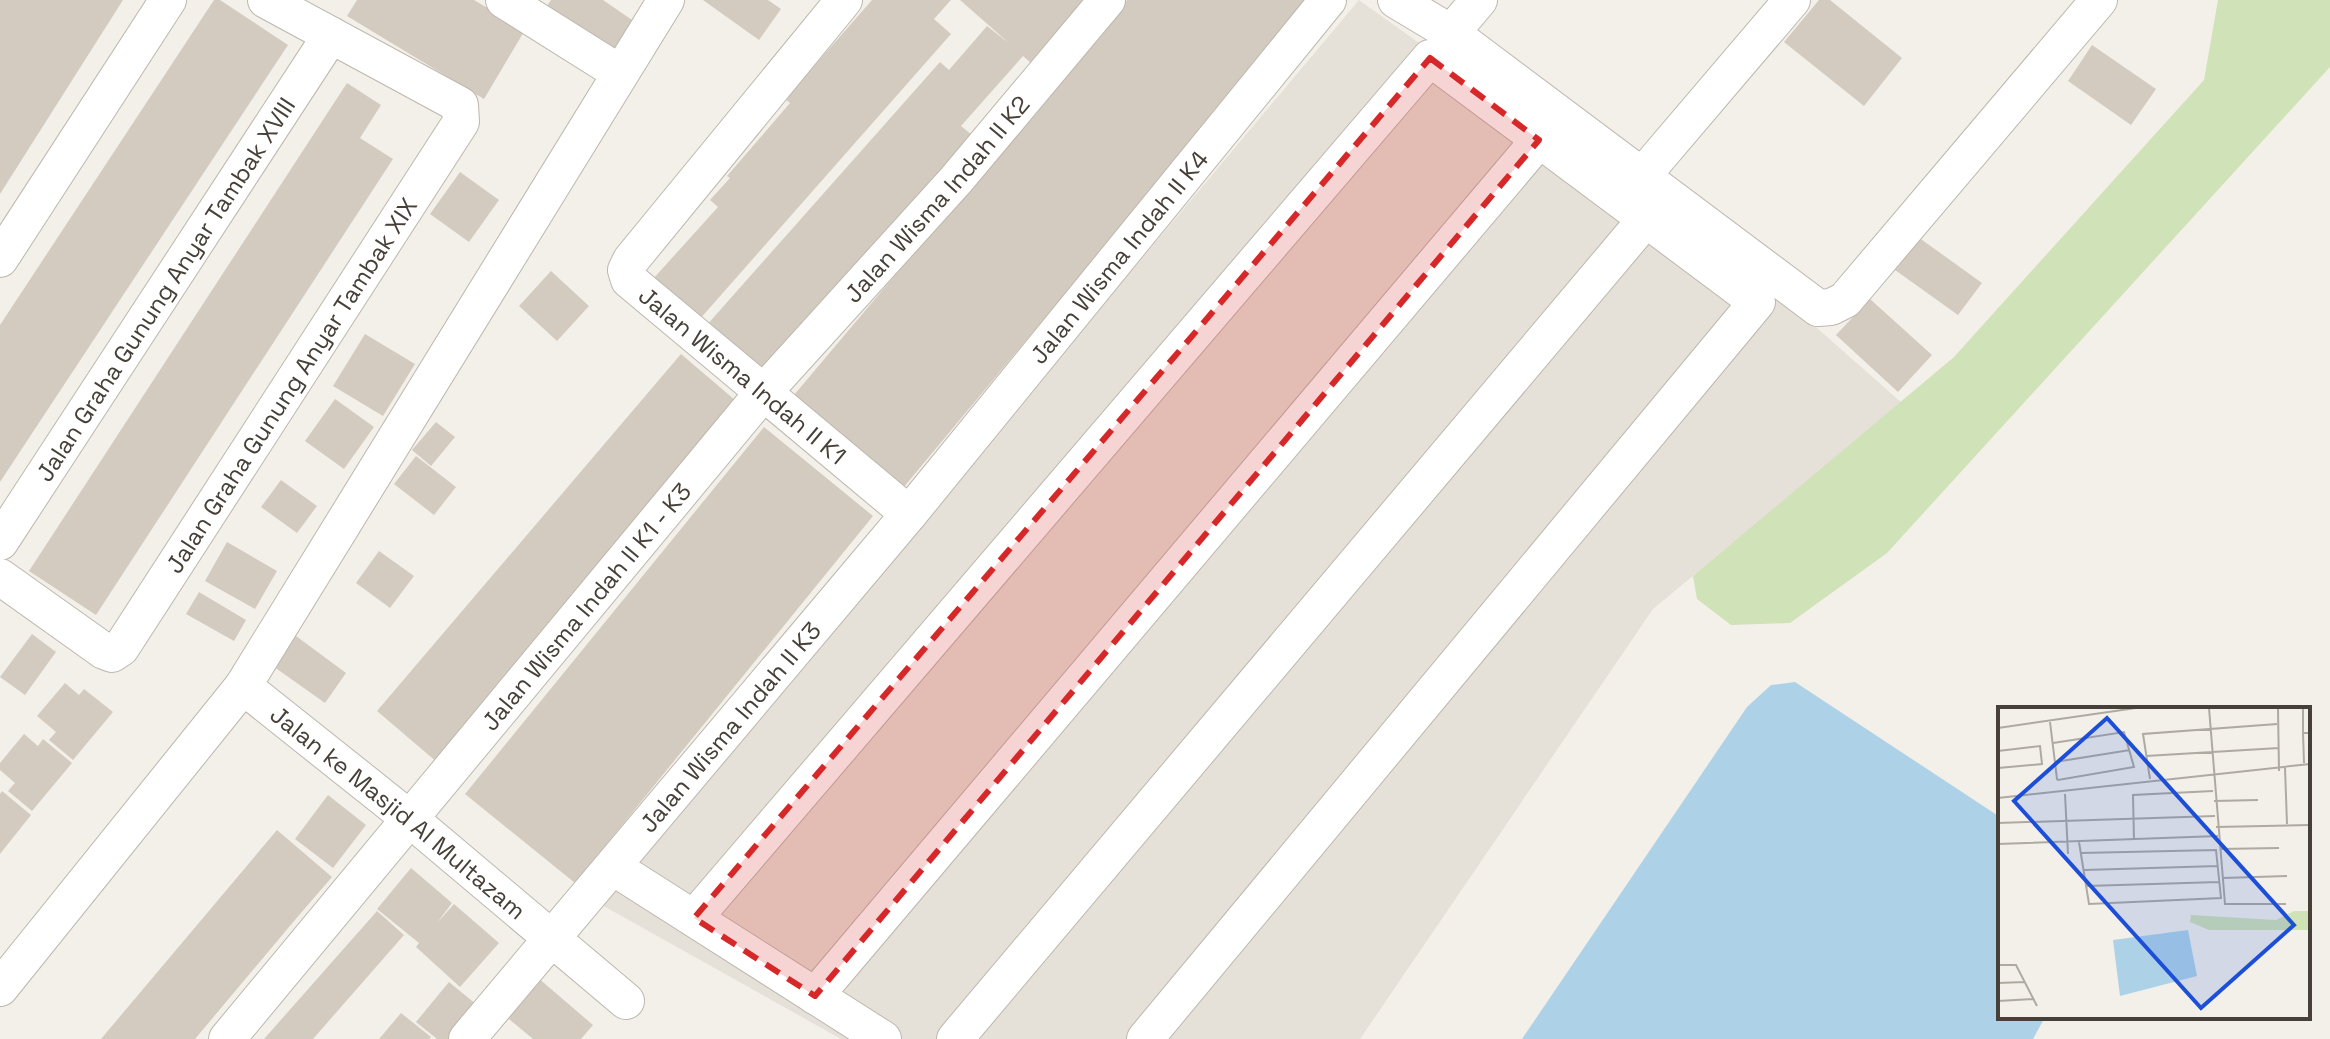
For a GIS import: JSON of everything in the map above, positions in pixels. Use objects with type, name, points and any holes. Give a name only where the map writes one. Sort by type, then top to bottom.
[{"type":"street","points":[[0,259],[168,0]]},
{"type":"street","points":[[266,0],[331,35]]},
{"type":"street","points":[[504,0],[620,73]]},
{"type":"street","points":[[0,988],[243,686],[666,0]]},
{"type":"street","name":"Jalan Wisma Indah II K1","points":[[844,0],[626,270],[629,280],[909,514]]},
{"type":"street","name":"Jalan Wisma Indah II K2","points":[[762,394],[956,180],[1107,0]]},
{"type":"street","name":"Jalan Wisma Indah II K4","points":[[909,514],[1328,0]]},
{"type":"street","points":[[1396,0],[1451,33],[1818,308],[1831,307],[1845,300],[2099,0]]},
{"type":"street","points":[[1451,33],[1479,0]]},
{"type":"street","points":[[1643,175],[1792,0]]},
{"type":"street","name":"Jalan Graha Gunung Anyar Tambak XIX","points":[[0,577],[104,651],[112,654],[121,648],[461,122],[460,105],[331,35]]},
{"type":"street","name":"Jalan Graha Gunung Anyar Tambak XVIII","points":[[0,542],[331,35]]},
{"type":"street","points":[[694,918],[1430,58],[1757,302],[1145,1039]]},
{"type":"street","points":[[815,996],[1539,140]]},
{"type":"street","points":[[955,1039],[1646,219]]},
{"type":"street","name":"Jalan Wisma Indah II K1 - K3","points":[[227,1039],[762,394]]},
{"type":"street","name":"Jalan Wisma Indah II K3","points":[[467,1039],[909,514]]},
{"type":"street","name":"Jalan ke Masjid Al Multazam","points":[[243,686],[410,819],[626,1001]]},
{"type":"street","points":[[613,867],[883,1039]]},
{"type":"highlighted area","points":[[1430,58],[1539,140],[815,996],[694,918]]},
{"type":"shaded area","points":[[1359,0],[1817,328],[1902,403],[1653,609],[1360,1039],[841,1039],[600,904]]},
{"type":"green space","points":[[2218,0],[2330,0],[2330,67],[1887,553],[1790,623],[1731,625],[1697,599],[1693,576],[1954,357],[2204,80]]},
{"type":"water","points":[[1795,682],[1998,816],[1998,1019],[2044,1019],[2033,1039],[1522,1039],[1747,707],[1771,685]]},
{"type":"building","points":[[0,0],[123,0],[0,194]]},
{"type":"building","points":[[214,0],[220,0],[288,45],[0,482],[0,325]]},
{"type":"building","points":[[357,0],[474,0],[525,30],[484,99],[347,16]]},
{"type":"building","points":[[551,0],[603,0],[635,22],[611,55],[545,9]]},
{"type":"building","points":[[703,0],[768,0],[781,9],[759,40]]},
{"type":"building","points":[[872,0],[951,0],[934,19],[951,34],[699,320],[653,279],[718,207],[710,200],[790,103],[785,99]]},
{"type":"building","points":[[960,0],[1088,0],[1032,64],[1023,56],[961,126],[977,139],[766,379],[706,326],[940,62],[949,70],[987,26],[1010,44]]},
{"type":"building","points":[[1127,0],[1310,0],[903,488],[794,395]]},
{"type":"building","points":[[1819,0],[1830,0],[1902,58],[1864,106],[1784,42]]},
{"type":"building","points":[[2092,45],[2156,89],[2131,125],[2068,81]]},
{"type":"building","points":[[347,83],[381,105],[360,138],[393,159],[96,615],[29,571]]},
{"type":"building","points":[[460,172],[499,200],[469,242],[430,214]]},
{"type":"building","points":[[1918,237],[1982,283],[1958,315],[1895,270]]},
{"type":"building","points":[[551,271],[589,306],[557,341],[519,306]]},
{"type":"building","points":[[1870,299],[1932,355],[1898,392],[1836,335]]},
{"type":"building","points":[[365,334],[415,364],[383,416],[333,386]]},
{"type":"building","points":[[681,354],[742,406],[438,763],[377,711]]},
{"type":"building","points":[[335,399],[374,427],[344,469],[305,441]]},
{"type":"building","points":[[436,422],[455,437],[431,466],[412,450]]},
{"type":"building","points":[[764,427],[873,516],[575,883],[465,794]]},
{"type":"building","points":[[416,456],[456,487],[434,515],[394,484]]},
{"type":"building","points":[[281,480],[317,506],[297,533],[261,507]]},
{"type":"building","points":[[227,542],[277,571],[255,609],[205,581]]},
{"type":"building","points":[[379,551],[414,576],[390,608],[356,583]]},
{"type":"building","points":[[199,592],[246,620],[234,641],[186,614]]},
{"type":"building","points":[[292,633],[346,673],[325,703],[270,664]]},
{"type":"building","points":[[32,634],[56,652],[25,695],[0,677]]},
{"type":"building","points":[[65,683],[79,695],[84,689],[113,712],[73,760],[49,740],[56,732],[37,716]]},
{"type":"building","points":[[24,734],[38,746],[43,739],[72,763],[32,811],[8,791],[15,783],[0,770],[0,763]]},
{"type":"building","points":[[2,791],[31,815],[0,854],[0,794]]},
{"type":"building","points":[[328,795],[366,825],[333,868],[295,839]]},
{"type":"building","points":[[277,830],[332,877],[195,1039],[101,1039]]},
{"type":"building","points":[[411,868],[452,903],[437,923],[454,904],[499,943],[460,987],[416,947],[419,943],[377,909]]},
{"type":"building","points":[[377,911],[404,935],[313,1039],[264,1039]]},
{"type":"building","points":[[537,977],[593,1025],[581,1039],[533,1039],[504,1015]]},
{"type":"building","points":[[449,982],[477,1005],[449,1039],[437,1039],[416,1022]]},
{"type":"building","points":[[401,1013],[431,1037],[379,1039]]}]
